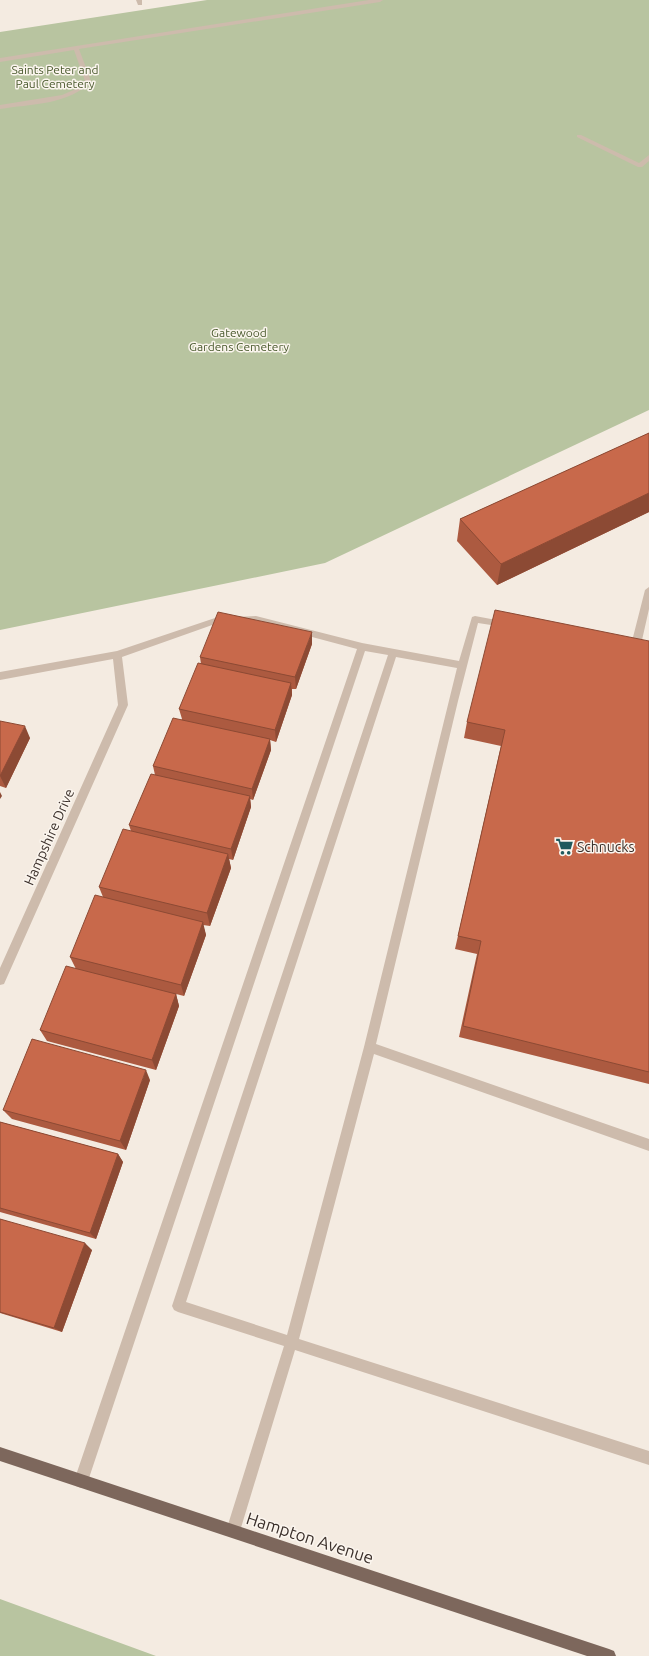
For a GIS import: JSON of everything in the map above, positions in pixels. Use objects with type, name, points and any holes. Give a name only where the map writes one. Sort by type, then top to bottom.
[{"type":"main road","name":"Hampton Avenue","points":[[0,1454],[609,1656]]},
{"type":"street","points":[[0,60],[380,0]]},
{"type":"street","points":[[0,107],[64,97],[78,90],[88,81],[76,48]]},
{"type":"street","points":[[579,136],[640,166],[649,157]]},
{"type":"street","points":[[635,649],[649,590]]},
{"type":"street","points":[[0,676],[116,655],[215,621],[256,619],[362,647],[463,665]]},
{"type":"street","points":[[233,1531],[291,1343],[370,1047],[451,709],[475,619],[513,626]]},
{"type":"street","points":[[81,1481],[362,647]]},
{"type":"street","points":[[393,653],[178,1306],[649,1458]]},
{"type":"street","name":"Hampshire Drive","points":[[0,980],[123,705],[116,655]]},
{"type":"street","points":[[370,1047],[649,1146]]},
{"type":"green space","name":"Gatewood Gardens Cemetery","points":[[207,0],[649,0],[649,410],[325,563],[0,630],[0,32]]},
{"type":"green space","points":[[0,1599],[156,1656],[0,1656]]},
{"type":"building","points":[[649,433],[649,493],[501,564],[460,519]]},
{"type":"building","name":"Schnucks","points":[[495,610],[649,641],[649,1072],[463,1026],[481,941],[458,936],[505,730],[467,722]]},
{"type":"building","points":[[218,612],[312,632],[295,677],[200,657]]},
{"type":"building","points":[[198,663],[291,683],[275,730],[179,709]]},
{"type":"building","points":[[173,718],[270,739],[252,789],[153,766]]},
{"type":"building","points":[[0,721],[25,726],[0,776]]},
{"type":"building","points":[[151,774],[250,796],[231,849],[129,825]]},
{"type":"building","points":[[123,829],[228,854],[207,913],[99,887]]},
{"type":"building","points":[[95,895],[203,922],[181,985],[70,957]]},
{"type":"building","points":[[66,966],[176,994],[152,1060],[40,1030]]},
{"type":"building","points":[[32,1039],[146,1070],[120,1141],[3,1110]]},
{"type":"building","points":[[0,1122],[118,1154],[90,1233],[0,1208]]},
{"type":"building","points":[[0,1219],[85,1243],[54,1328],[0,1312]]},
{"type":"place","name":"Schnucks","points":[[564,847]]},
{"type":"park label","name":"Saints Peter and Paul Cemetery","points":[[55,77]]}]
